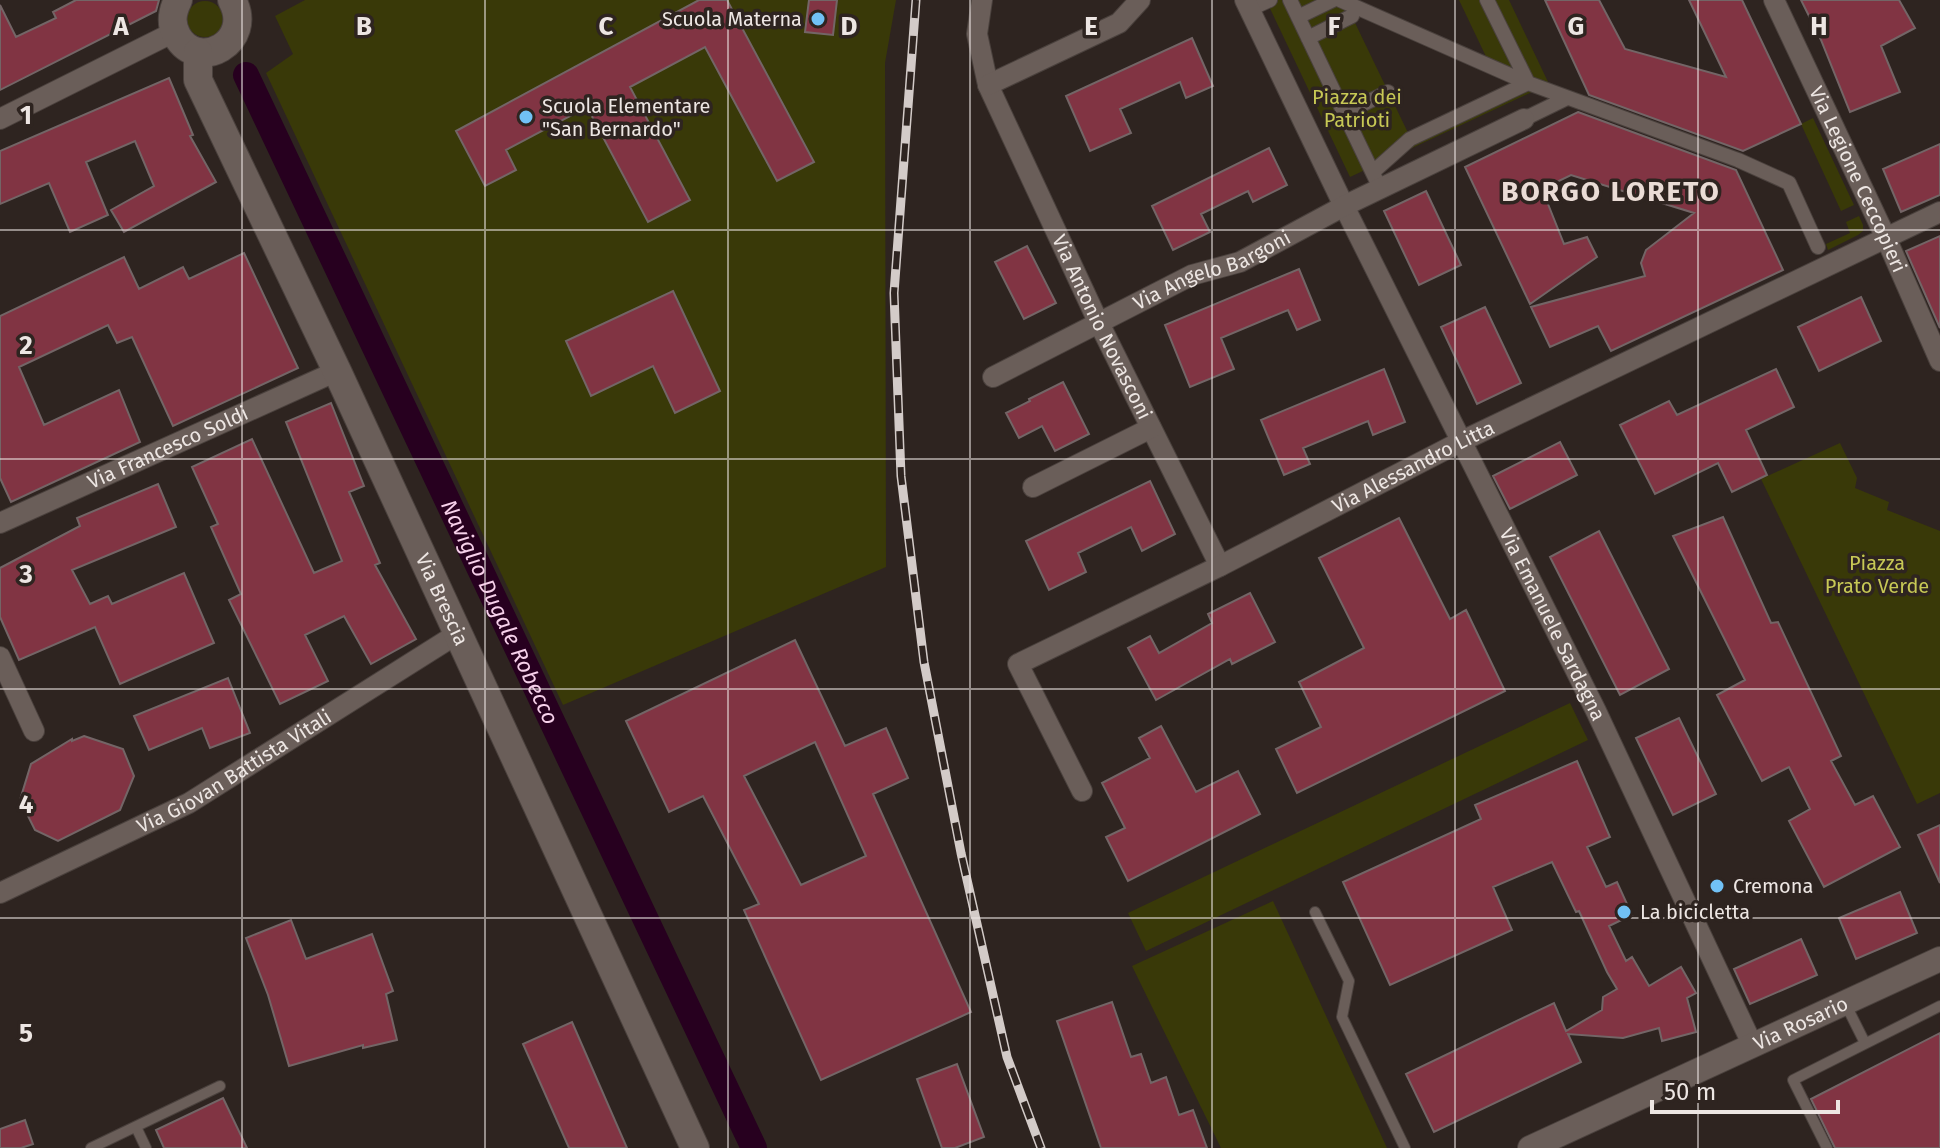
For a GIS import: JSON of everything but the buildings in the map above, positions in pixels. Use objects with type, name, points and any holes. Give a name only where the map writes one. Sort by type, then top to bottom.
[{"type":"main road","points":[[177,0],[172,21],[174,32],[188,48],[198,52],[220,49],[229,43],[238,23],[235,1]]},
{"type":"main road","name":"Via Brescia","points":[[198,52],[198,80],[337,371],[695,1148]]},
{"type":"street","name":"Via Antonio Novasconi","points":[[982,0],[977,34],[988,85],[1100,324],[1220,566]]},
{"type":"street","points":[[988,85],[1119,23],[1140,0]]},
{"type":"street","points":[[1270,0],[1247,5],[1344,206],[1377,180],[1410,139],[1528,83]]},
{"type":"street","points":[[1290,0],[1377,180]]},
{"type":"street","points":[[1298,17],[1333,0]]},
{"type":"street","points":[[1340,0],[1528,83],[1738,160],[1789,183],[1818,247]]},
{"type":"street","points":[[1487,0],[1528,83]]},
{"type":"street","name":"Via Legione Ceccopieri","points":[[1774,0],[1940,361]]},
{"type":"street","points":[[1308,38],[1352,16]]},
{"type":"street","points":[[0,119],[174,32]]},
{"type":"street","points":[[1345,113],[1388,92]]},
{"type":"street","points":[[1377,180],[1567,98]]},
{"type":"street","name":"Via Angelo Bargoni","points":[[993,377],[1192,275],[1240,262],[1344,206]]},
{"type":"street","name":"Via Emanuele Sardagna","points":[[1344,206],[1601,720],[1753,1046]]},
{"type":"street","name":"Via Alessandro Litta","points":[[1082,791],[1018,664],[1220,566],[1462,441],[1940,212]]},
{"type":"street","name":"Via Francesco Soldi","points":[[0,523],[337,371]]},
{"type":"street","points":[[1033,487],[1151,428]]},
{"type":"street","name":"Via Giovan Battista Vitali","points":[[0,893],[189,803],[457,634]]},
{"type":"street","points":[[0,657],[34,731]]},
{"type":"street","name":"Via Rosario","points":[[1540,1146],[1940,959]]},
{"type":"lane","points":[[1315,912],[1349,981],[1342,1017],[1405,1148]]},
{"type":"lane","points":[[1845,1003],[1865,1043]]},
{"type":"lane","points":[[1827,1148],[1793,1080],[1940,1006]]},
{"type":"lane","points":[[91,1148],[220,1086]]},
{"type":"lane","points":[[136,1127],[146,1148]]},
{"type":"green space","points":[[305,0],[896,0],[885,63],[886,567],[563,705],[266,73],[293,54],[275,16]]},
{"type":"green space","name":"Piazza dei Patrioti","points":[[1266,0],[1344,0],[1411,139],[1527,83],[1491,67],[1459,0],[1509,0],[1549,84],[1350,177]]},
{"type":"green space","points":[[205,1],[218,6],[223,19],[218,32],[205,37],[192,32],[187,19],[192,6]]},
{"type":"green space","points":[[1813,118],[1854,205],[1841,211],[1801,124]]},
{"type":"green space","points":[[1859,216],[1863,231],[1828,250],[1826,244],[1850,233],[1846,222]]},
{"type":"green space","name":"Piazza Prato Verde","points":[[1840,443],[1857,478],[1855,488],[1889,502],[1887,510],[1940,531],[1940,793],[1917,804],[1761,479]]},
{"type":"green space","points":[[1570,703],[1588,740],[1146,951],[1128,913]]},
{"type":"green space","points":[[1273,901],[1387,1148],[1221,1148],[1132,966]]},
{"type":"waterway","name":"Naviglio Dugale Robecco","points":[[246,75],[754,1148]]},
{"type":"railway","points":[[916,0],[894,293],[901,476],[924,662],[961,853],[1007,1057],[1041,1148]]},
{"type":"place","name":"Scuola Materna","points":[[818,19]]},
{"type":"place","name":"Scuola Elementare \"San Bernardo\"","points":[[526,117]]},
{"type":"place","name":"Cremona","points":[[1717,886]]},
{"type":"place","name":"La bicicletta","points":[[1624,912]]},
{"type":"district","name":"BORGO LORETO","points":[[1611,191]]}]
